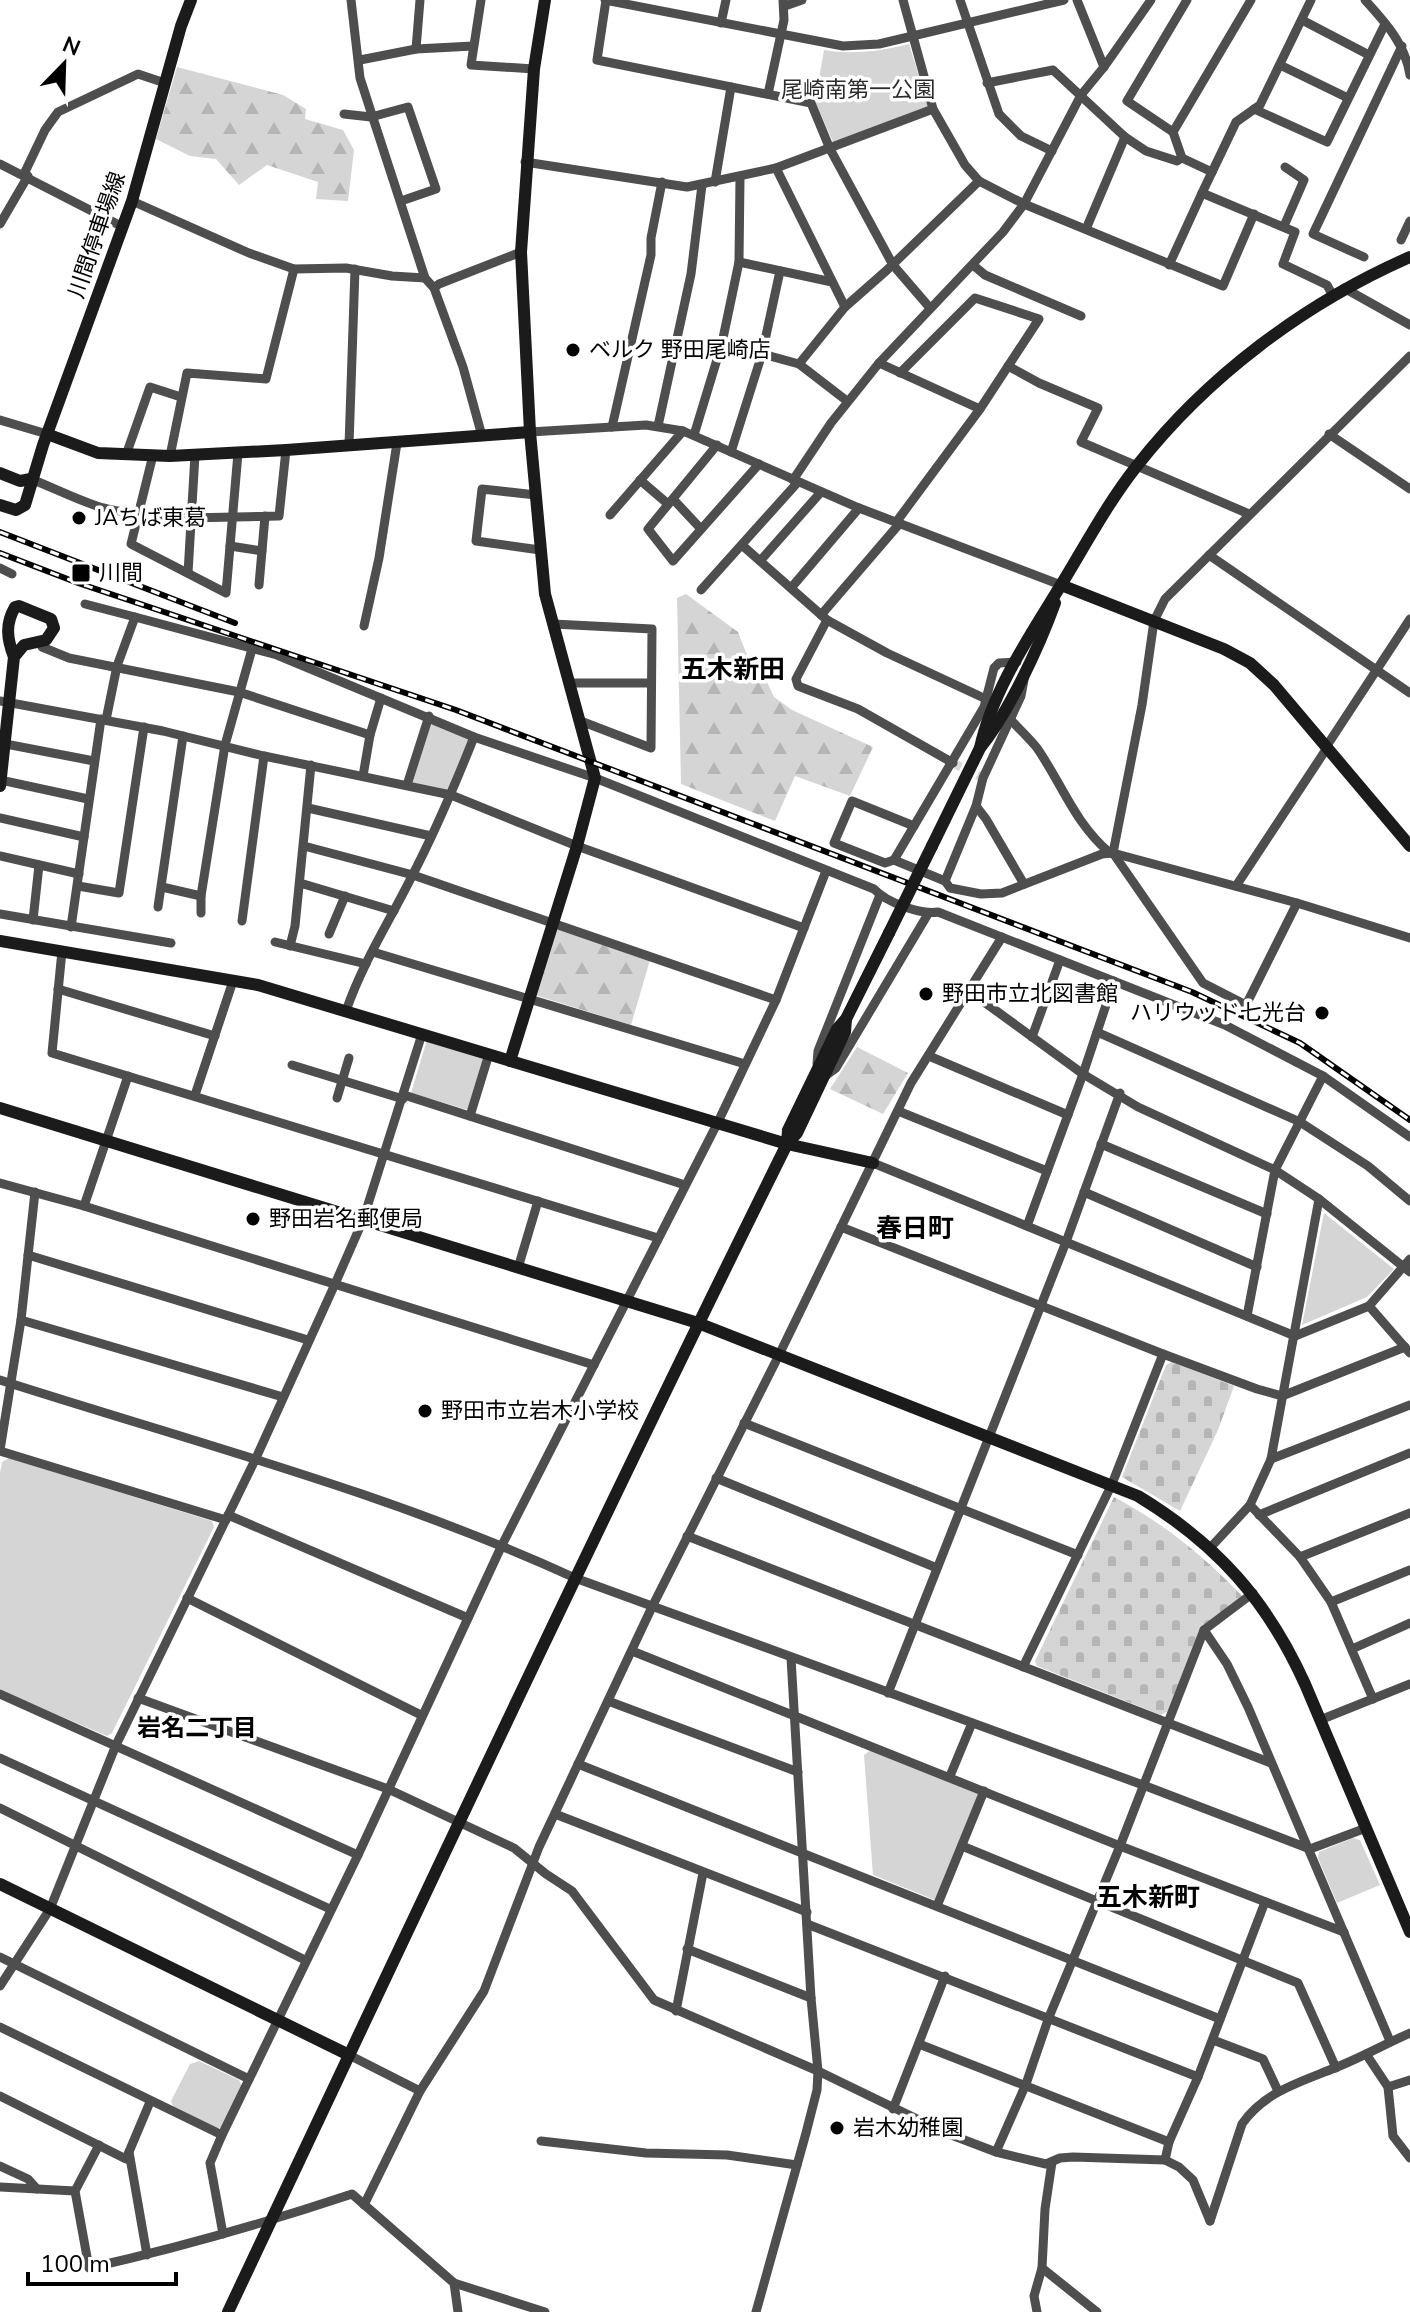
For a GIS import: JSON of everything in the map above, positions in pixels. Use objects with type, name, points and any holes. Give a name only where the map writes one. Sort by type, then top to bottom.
[{"type":"street","name":"川間停車場線","points":[[26,484],[132,201],[191,0]]},
{"type":"street","points":[[351,0],[360,78],[371,117],[425,278],[434,288],[463,367],[482,436]]},
{"type":"street","points":[[416,49],[420,0]]},
{"type":"street","points":[[481,0],[471,65],[534,69]]},
{"type":"street","points":[[510,1061],[595,778],[545,594],[530,432],[521,252],[525,162],[534,69],[545,0]]},
{"type":"street","points":[[930,308],[893,265],[830,149],[811,103],[597,60],[605,0],[843,46],[879,44],[1064,0]]},
{"type":"street","points":[[721,23],[726,0]]},
{"type":"street","points":[[768,94],[784,3],[802,0]]},
{"type":"street","points":[[903,0],[933,109],[965,165],[979,181],[1024,204],[1223,286],[1254,214]]},
{"type":"street","points":[[960,0],[999,114],[1021,136],[1052,151]]},
{"type":"street","points":[[1077,0],[1104,67]]},
{"type":"street","points":[[701,590],[743,546],[796,481],[847,401],[879,363],[1003,232],[1024,204],[1081,95],[1151,0]]},
{"type":"street","points":[[1187,0],[1127,101],[1173,132],[1182,158],[1212,172]]},
{"type":"street","points":[[1173,132],[1251,0]]},
{"type":"street","points":[[1169,265],[1236,122],[1260,105],[1311,0]]},
{"type":"street","points":[[1365,0],[1402,46],[1407,55],[1410,75]]},
{"type":"street","points":[[1302,20],[1369,55]]},
{"type":"street","points":[[1254,109],[1327,142],[1385,24]]},
{"type":"street","points":[[360,60],[416,49],[473,46]]},
{"type":"street","points":[[1364,257],[1313,234],[1402,46]]},
{"type":"street","points":[[1280,65],[1348,98]]},
{"type":"street","points":[[987,83],[1053,70],[1125,137],[1146,151],[1177,161],[1182,158]]},
{"type":"street","points":[[0,224],[45,130],[58,112],[138,74],[165,83]]},
{"type":"street","points":[[715,182],[731,87]]},
{"type":"street","points":[[344,114],[371,117],[408,107],[436,189],[401,201]]},
{"type":"street","points":[[525,162],[687,187],[776,168],[933,109]]},
{"type":"street","points":[[1086,229],[1125,137]]},
{"type":"street","points":[[0,164],[123,227]]},
{"type":"street","points":[[1284,226],[1304,180],[1285,167]]},
{"type":"street","points":[[776,168],[845,307]]},
{"type":"street","points":[[694,435],[722,343],[739,262],[740,178]]},
{"type":"street","points":[[799,364],[845,307],[979,181]]},
{"type":"street","points":[[612,427],[651,255],[651,238],[662,182]]},
{"type":"street","points":[[658,426],[691,274],[702,185]]},
{"type":"street","points":[[1202,193],[1295,232],[1283,264],[1410,325]]},
{"type":"street","points":[[132,201],[249,253],[294,269],[355,269],[425,278]]},
{"type":"street","points":[[1401,240],[1410,221]]},
{"type":"street","points":[[434,288],[521,252]]},
{"type":"street","points":[[228,2312],[575,1578],[787,1144],[788,1130],[820,1074],[837,1029],[846,1019],[932,846],[980,748],[984,730],[1021,666],[1042,612],[1095,525],[1136,467],[1174,423],[1224,376],[1278,332],[1338,292],[1410,257]]},
{"type":"street","points":[[739,262],[832,282]]},
{"type":"street","points":[[973,265],[985,275],[1081,316]]},
{"type":"street","points":[[170,456],[187,373],[266,379],[294,269]]},
{"type":"street","points":[[349,445],[355,269]]},
{"type":"street","points":[[731,452],[762,354],[780,271]]},
{"type":"street","points":[[900,373],[975,298],[1039,319],[980,409],[899,522],[824,617],[796,679],[798,686],[858,709],[953,763]]},
{"type":"street","points":[[722,343],[799,364],[847,401]]},
{"type":"street","points":[[1111,853],[1142,705],[1154,621],[1165,599],[1410,356]]},
{"type":"street","points":[[879,363],[980,409]]},
{"type":"street","points":[[1008,366],[1098,408],[1081,442],[1249,514]]},
{"type":"street","points":[[126,455],[150,387],[181,397]]},
{"type":"street","points":[[0,420],[98,453],[170,456],[612,427],[658,426],[683,431],[859,508],[1154,621],[1224,649],[1250,663],[1274,685],[1409,844]]},
{"type":"street","points":[[610,515],[683,431]]},
{"type":"street","points":[[1329,434],[1410,489]]},
{"type":"street","points":[[364,626],[379,558],[397,443]]},
{"type":"street","points":[[717,445],[648,529],[673,561],[759,464]]},
{"type":"street","points":[[0,473],[98,506],[137,514],[279,516],[286,450]]},
{"type":"street","points":[[153,455],[131,544],[226,593],[238,453]]},
{"type":"street","points":[[188,573],[195,455]]},
{"type":"street","points":[[640,480],[701,529]]},
{"type":"street","points":[[0,505],[20,509],[25,505],[26,484]]},
{"type":"street","points":[[536,495],[482,489],[476,541],[540,550]]},
{"type":"street","points":[[760,561],[821,492]]},
{"type":"street","points":[[791,588],[859,508]]},
{"type":"street","points":[[259,585],[265,516]]},
{"type":"street","points":[[230,546],[262,551]]},
{"type":"street","points":[[743,546],[824,617],[887,653],[986,699]]},
{"type":"street","points":[[1209,555],[1410,693]]},
{"type":"street","points":[[0,568],[12,574]]},
{"type":"street","points":[[85,604],[277,655],[474,737],[595,778],[874,889],[880,895],[928,914],[938,912],[1225,1025],[1323,1076],[1410,1137]]},
{"type":"street","points":[[14,657],[4,639],[13,610],[19,606],[51,619],[54,623],[52,634],[40,643],[20,647],[14,657],[4,702],[0,782],[88,799]]},
{"type":"street","points":[[71,927],[94,761],[117,666],[135,617]]},
{"type":"street","points":[[1236,886],[1410,619]]},
{"type":"street","points":[[553,624],[652,629],[651,748],[578,720]]},
{"type":"street","points":[[40,643],[42,647],[69,658],[239,692],[370,735]]},
{"type":"street","points":[[201,913],[201,896],[225,745],[252,649]]},
{"type":"street","points":[[894,860],[953,763],[986,699],[994,668],[999,663],[1021,666]]},
{"type":"street","points":[[945,881],[976,806],[983,778],[1021,696],[1021,666]]},
{"type":"street","points":[[569,683],[651,683]]},
{"type":"street","points":[[363,776],[381,698]]},
{"type":"street","points":[[4,702],[144,727],[451,795],[577,846],[804,928]]},
{"type":"street","points":[[407,785],[429,716]]},
{"type":"street","points":[[1011,720],[1036,747],[1072,811],[1093,839],[1111,853],[1203,983],[1246,1005],[1297,903]]},
{"type":"street","points":[[78,886],[119,893],[144,727]]},
{"type":"street","points":[[158,907],[183,736]]},
{"type":"street","points":[[346,1011],[366,964],[451,795],[474,737]]},
{"type":"street","points":[[2,744],[94,761]]},
{"type":"street","points":[[242,921],[264,756]]},
{"type":"street","points":[[290,946],[300,883],[311,765]]},
{"type":"street","points":[[914,826],[852,801],[834,843],[885,863],[894,860],[945,881],[950,888],[981,894],[1002,893],[1111,853],[1407,936],[1410,925]]},
{"type":"street","points":[[976,806],[1024,884]]},
{"type":"street","points":[[308,808],[431,836]]},
{"type":"street","points":[[0,818],[84,837]]},
{"type":"street","points":[[304,846],[413,875],[776,1000]]},
{"type":"street","points":[[0,856],[79,874]]},
{"type":"street","points":[[33,920],[39,865]]},
{"type":"street","points":[[223,2234],[210,2163],[222,2135],[358,1855],[502,1545],[718,1122],[776,1000],[826,871]]},
{"type":"street","points":[[300,883],[394,911]]},
{"type":"street","points":[[162,887],[201,896]]},
{"type":"street","points":[[820,1074],[818,1051],[880,895]]},
{"type":"street","points":[[329,934],[345,896]]},
{"type":"street","points":[[0,914],[171,943]]},
{"type":"street","points":[[820,1074],[836,1068],[928,914]]},
{"type":"street","points":[[364,2205],[420,2091],[484,1991],[531,1863],[652,1607],[911,1083],[1002,937]]},
{"type":"street","points":[[0,941],[258,985],[787,1144],[873,1163],[1295,1336],[1369,1306],[1408,1266],[1275,1170],[1138,1107],[1120,1093],[1083,1074],[969,991]]},
{"type":"street","points":[[275,942],[366,964]]},
{"type":"street","points":[[62,951],[52,1053],[658,1238]]},
{"type":"street","points":[[373,952],[745,1064]]},
{"type":"street","points":[[1032,1037],[1060,960]]},
{"type":"street","points":[[195,1095],[233,981]]},
{"type":"street","points":[[1027,1226],[1114,981]]},
{"type":"street","points":[[58,989],[215,1036]]},
{"type":"street","points":[[1097,1032],[1300,1122],[1368,1166],[1410,1201]]},
{"type":"street","points":[[0,1986],[50,1909],[116,1745],[256,1458],[335,1284],[363,1220],[422,1034]]},
{"type":"street","points":[[470,1116],[489,1054]]},
{"type":"street","points":[[929,1056],[1068,1115]]},
{"type":"street","points":[[337,1098],[349,1058]]},
{"type":"street","points":[[292,1065],[470,1116],[685,1185]]},
{"type":"street","points":[[84,1206],[128,1076]]},
{"type":"street","points":[[1247,1316],[1275,1170],[1323,1076]]},
{"type":"street","points":[[888,1693],[1066,1242],[1120,1093]]},
{"type":"street","points":[[0,1108],[698,1323],[1112,1484],[1162,1511],[1210,1548],[1253,1593],[1288,1646],[1410,1932]]},
{"type":"street","points":[[898,1111],[1047,1171]]},
{"type":"street","points":[[1101,1144],[1267,1214]]},
{"type":"street","points":[[0,1183],[84,1206],[594,1365]]},
{"type":"street","points":[[35,1192],[21,1320],[0,1450],[227,1518],[468,1618]]},
{"type":"street","points":[[1084,1192],[1257,1267]]},
{"type":"street","points":[[1210,1548],[1250,1505],[1271,1459],[1319,1199]]},
{"type":"street","points":[[518,1268],[538,1201]]},
{"type":"street","points":[[841,1227],[1163,1354],[1282,1396],[1408,1350],[1369,1306]]},
{"type":"street","points":[[28,1255],[308,1340]]},
{"type":"street","points":[[21,1320],[283,1397]]},
{"type":"street","points":[[1023,1667],[1112,1484],[1163,1354]]},
{"type":"street","points":[[0,1380],[256,1458],[502,1545],[575,1578],[652,1607],[1143,1785],[1310,1849],[1366,1828]]},
{"type":"street","points":[[1271,1459],[1410,1405]]},
{"type":"street","points":[[744,1423],[1078,1555]]},
{"type":"street","points":[[1259,1515],[1410,1453]]},
{"type":"street","points":[[716,1478],[937,1568]]},
{"type":"street","points":[[1250,1505],[1300,1557],[1331,1602],[1373,1699]]},
{"type":"street","points":[[1300,1557],[1410,1513]]},
{"type":"street","points":[[687,1536],[1271,1763]]},
{"type":"street","points":[[1331,1602],[1410,1570]]},
{"type":"street","points":[[996,2152],[1026,2084],[1049,2017],[1204,1630],[1253,1593]]},
{"type":"street","points":[[187,1598],[421,1715]]},
{"type":"street","points":[[1352,1649],[1410,1623]]},
{"type":"street","points":[[1204,1630],[1227,1664],[1310,1849],[1390,2041]]},
{"type":"street","points":[[632,1651],[1344,1932]]},
{"type":"street","points":[[756,2312],[817,2090],[791,1658]]},
{"type":"street","points":[[1320,1720],[1410,1684]]},
{"type":"street","points":[[0,1694],[358,1855]]},
{"type":"street","points":[[138,1698],[388,1789],[514,1848],[572,1891],[654,2000],[676,2011],[818,2071],[946,2133],[996,2152],[1046,2164],[1073,2157],[1165,2160],[1179,2167],[1193,2180],[1210,2221],[1242,2124],[1248,2116],[1278,2091],[1410,2033]]},
{"type":"street","points":[[608,1701],[798,1772]]},
{"type":"street","points":[[950,1776],[972,1723]]},
{"type":"street","points":[[0,1758],[330,1909]]},
{"type":"street","points":[[578,1764],[1220,2019]]},
{"type":"street","points":[[937,1906],[984,1791]]},
{"type":"street","points":[[0,1808],[305,1960]]},
{"type":"street","points":[[555,1814],[807,1912]]},
{"type":"street","points":[[962,1846],[1298,1983],[1336,2068]]},
{"type":"street","points":[[676,2011],[703,1873]]},
{"type":"street","points":[[0,1884],[420,2091]]},
{"type":"street","points":[[1165,2160],[1169,2142],[1213,2040],[1265,1902]]},
{"type":"street","points":[[807,1924],[1198,2077]]},
{"type":"street","points":[[687,1949],[811,1998]]},
{"type":"street","points":[[0,1957],[249,2079]]},
{"type":"street","points":[[893,2109],[945,1976]]},
{"type":"street","points":[[0,2027],[222,2135]]},
{"type":"street","points":[[1213,2040],[1263,2059],[1278,2091]]},
{"type":"street","points":[[919,2044],[1169,2142]]},
{"type":"street","points":[[1366,2054],[1388,2087],[1393,2136],[1410,2158]]},
{"type":"street","points":[[1388,2087],[1410,2080]]},
{"type":"street","points":[[0,2096],[126,2159],[150,2102]]},
{"type":"street","points":[[541,2141],[646,2153],[727,2155],[797,2165]]},
{"type":"street","points":[[99,2145],[75,2191],[89,2268],[271,2222],[352,2194],[454,2283],[545,2312]]},
{"type":"street","points":[[129,2151],[147,2255]]},
{"type":"street","points":[[1037,2312],[1034,2296],[1042,2268],[1045,2209],[1052,2162]]},
{"type":"street","points":[[0,2166],[28,2179],[37,2189]]},
{"type":"street","points":[[0,2187],[75,2191]]},
{"type":"street","points":[[1042,2268],[1097,2312]]},
{"type":"street","points":[[454,2283],[458,2312]]},
{"type":"green space","name":"尾崎南第一公園","points":[[909,44],[928,106],[833,142],[815,101],[824,50],[867,52]]},
{"type":"green space","points":[[177,67],[283,95],[306,109],[305,119],[343,130],[354,150],[348,201],[316,199],[318,182],[267,165],[239,185],[216,159],[190,156],[156,139]]},
{"type":"green space","points":[[686,594],[738,632],[750,663],[767,682],[774,697],[792,710],[873,747],[850,796],[795,776],[775,821],[681,784],[677,598]]},
{"type":"green space","points":[[431,721],[469,738],[449,790],[411,782]]},
{"type":"green space","points":[[556,929],[650,960],[631,1025],[535,995]]},
{"type":"green space","points":[[427,1040],[484,1058],[468,1110],[411,1093]]},
{"type":"green space","points":[[857,1047],[908,1073],[883,1114],[830,1089]]},
{"type":"green space","points":[[1324,1213],[1394,1269],[1367,1297],[1302,1325]]},
{"type":"green space","points":[[1172,1362],[1234,1386],[1218,1430],[1180,1511],[1122,1477],[1166,1365]]},
{"type":"green space","points":[[9,1458],[212,1521],[214,1527],[112,1733],[107,1736],[0,1690],[0,1473],[2,1462]]},
{"type":"green space","points":[[1114,1497],[1182,1541],[1242,1596],[1199,1630],[1168,1711],[1161,1715],[1037,1666],[1035,1661]]},
{"type":"green space","points":[[871,1750],[979,1793],[935,1900],[873,1875],[864,1755]]},
{"type":"green space","points":[[1353,1838],[1360,1840],[1380,1885],[1337,1903],[1318,1858],[1319,1852]]},
{"type":"green space","points":[[199,2061],[239,2080],[242,2086],[222,2127],[216,2129],[174,2109],[171,2101],[190,2064]]},
{"type":"tunnel","points":[[953,763],[983,778]]},
{"type":"railway","points":[[0,532],[235,623]]},
{"type":"railway","points":[[0,553],[78,583],[456,710],[1192,992],[1300,1043],[1410,1120]]},
{"type":"place","name":"ベルク 野田尾崎店","points":[[573,350]]},
{"type":"place","name":"JAちば東葛","points":[[79,518]]},
{"type":"place","name":"川間","points":[[81,573]]},
{"type":"place","name":"野田市立北図書館","points":[[926,994]]},
{"type":"place","name":"ハリウッド七光台","points":[[1322,1013]]},
{"type":"place","name":"野田岩名郵便局","points":[[253,1219]]},
{"type":"place","name":"野田市立岩木小学校","points":[[425,1411]]},
{"type":"place","name":"岩木幼稚園","points":[[837,2128]]},
{"type":"district","name":"五木新田","points":[[733,669]]},
{"type":"district","name":"春日町","points":[[915,1228]]},
{"type":"district","name":"岩名二丁目","points":[[197,1728]]},
{"type":"district","name":"五木新町","points":[[1148,1897]]}]
